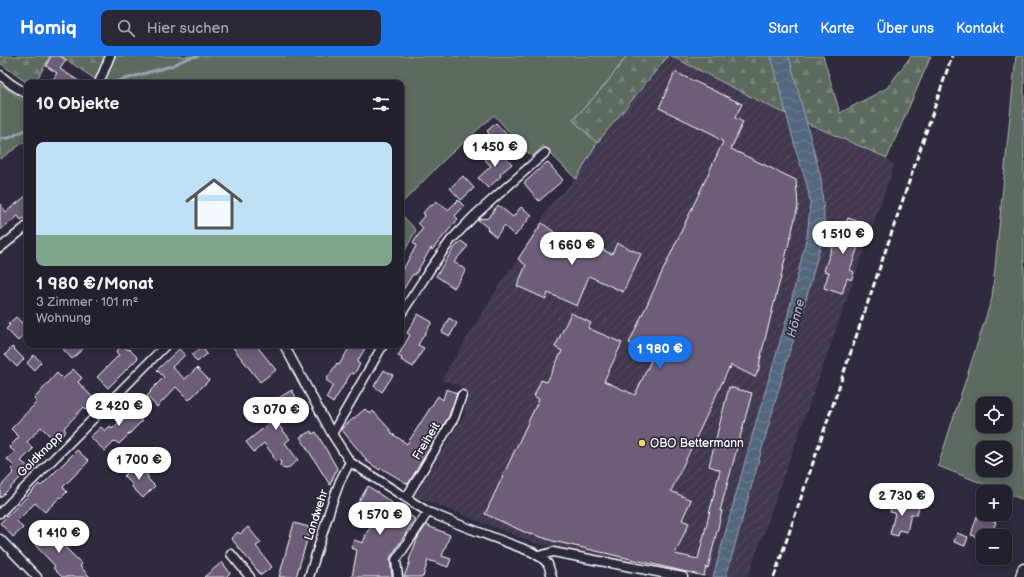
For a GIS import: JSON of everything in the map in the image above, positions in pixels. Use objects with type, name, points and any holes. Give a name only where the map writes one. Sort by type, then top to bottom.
[{"type":"main road","points":[[1022,577],[1024,570]]},
{"type":"street","points":[[100,80],[110,56]]},
{"type":"street","points":[[0,75],[24,92]]},
{"type":"street","points":[[404,309],[423,279],[451,240],[474,216],[546,153]]},
{"type":"street","points":[[0,248],[24,228]]},
{"type":"street","name":"Goldknapp","points":[[0,513],[163,348]]},
{"type":"street","points":[[286,348],[332,434],[350,462],[428,512],[532,552],[548,564],[552,577]]},
{"type":"street","points":[[332,434],[381,348]]},
{"type":"street","name":"Freiheit","points":[[406,498],[454,418],[462,394]]},
{"type":"street","name":"Landwehr","points":[[309,577],[331,506],[340,481],[350,462]]},
{"type":"street","points":[[398,577],[396,560],[428,512]]},
{"type":"street","points":[[0,540],[37,577]]},
{"type":"street","points":[[539,556],[553,552],[682,577]]},
{"type":"street","points":[[231,554],[250,577]]},
{"type":"shaded area","points":[[668,56],[671,56],[777,110],[887,158],[894,166],[749,574],[746,577],[708,577],[535,543],[414,496],[465,414],[463,387],[441,380],[510,268],[512,269],[550,205],[576,179],[597,143]]},
{"type":"green space","points":[[0,56],[50,56],[37,80],[24,81],[0,63]]},
{"type":"green space","points":[[61,56],[106,56],[95,79]]},
{"type":"green space","points":[[114,56],[627,56],[605,85],[573,120],[597,143],[576,179],[543,146],[532,157],[494,115],[444,160],[404,201],[404,80],[104,80]]},
{"type":"green space","points":[[627,56],[668,56],[597,143],[573,120],[605,85]]},
{"type":"green space","points":[[671,56],[823,56],[840,113],[887,88],[911,56],[931,56],[887,158],[777,110]]},
{"type":"green space","points":[[1016,56],[1024,56],[1024,500],[1012,495],[1012,485],[986,485],[938,466],[992,298]]},
{"type":"green space","points":[[0,84],[24,101],[24,142],[0,159]]},
{"type":"green space","points":[[404,217],[416,230],[404,252]]},
{"type":"water","name":"Hönne","points":[[771,56],[789,56],[821,178],[824,227],[821,244],[801,318],[789,353],[726,577],[713,577],[756,422],[787,318],[807,236],[810,202],[807,185],[797,154]]},
{"type":"building","points":[[51,56],[60,56],[66,60],[60,69],[77,80],[53,80],[57,73],[46,66]]},
{"type":"building","points":[[675,72],[742,104],[735,118],[743,122],[731,149],[796,180],[798,206],[762,351],[759,369],[755,377],[731,365],[671,491],[691,500],[682,520],[689,523],[675,554],[698,559],[720,470],[709,466],[729,387],[752,393],[720,511],[722,511],[708,568],[706,567],[704,576],[553,541],[532,534],[531,535],[485,514],[539,399],[534,396],[541,380],[547,382],[562,351],[555,347],[571,313],[591,323],[588,328],[622,343],[604,381],[635,395],[654,354],[629,343],[723,142],[714,136],[715,135],[659,108]]},
{"type":"building","points":[[496,123],[507,135],[496,144],[487,131]]},
{"type":"building","points":[[498,149],[512,164],[500,174],[501,176],[488,188],[478,178],[491,166],[485,160]]},
{"type":"building","points":[[547,162],[563,180],[539,201],[524,183]]},
{"type":"building","points":[[463,176],[474,188],[461,200],[450,188]]},
{"type":"building","points":[[24,197],[24,218],[21,220],[18,216],[0,230],[0,204],[6,212]]},
{"type":"building","points":[[458,200],[464,206],[455,216],[458,219],[432,250],[431,248],[415,275],[413,274],[404,288],[404,268],[416,246],[413,243],[423,228],[418,223],[425,215],[423,213],[436,201],[448,210]]},
{"type":"building","points":[[498,205],[513,217],[521,207],[532,215],[515,236],[504,226],[496,237],[478,220],[488,218]]},
{"type":"building","points":[[848,218],[866,224],[850,270],[854,272],[851,280],[847,278],[842,294],[824,288],[829,272],[824,271],[840,224],[845,226]]},
{"type":"building","points":[[542,223],[574,247],[580,240],[612,254],[617,243],[641,254],[623,292],[589,276],[577,306],[548,293],[546,299],[517,286],[526,265],[518,259]]},
{"type":"building","points":[[461,241],[468,246],[454,262],[466,270],[454,288],[436,276],[454,248]]},
{"type":"building","points":[[418,314],[432,322],[418,345],[424,348],[413,367],[401,360],[402,358],[398,356],[404,348],[410,335],[407,333]]},
{"type":"building","points":[[16,317],[24,325],[24,335],[18,341],[6,329],[10,325],[8,324]]},
{"type":"building","points":[[449,318],[457,323],[450,336],[442,332]]},
{"type":"building","points":[[12,347],[24,359],[17,367],[5,355]]},
{"type":"building","points":[[64,348],[84,348],[72,359],[63,349]]},
{"type":"building","points":[[119,348],[126,348],[128,350],[129,349],[138,358],[108,388],[97,377],[119,355],[116,352]]},
{"type":"building","points":[[201,348],[203,348],[207,354],[197,362],[192,355]]},
{"type":"building","points":[[233,348],[258,348],[276,370],[260,382]]},
{"type":"building","points":[[349,348],[365,348],[357,362],[360,364],[354,374],[351,373],[333,403],[326,398],[333,385],[326,380],[337,363],[339,365]]},
{"type":"building","points":[[179,349],[185,355],[172,367],[185,379],[197,368],[209,380],[189,400],[176,387],[157,407],[147,396],[164,377],[157,370]]},
{"type":"building","points":[[34,355],[41,362],[34,370],[27,363]]},
{"type":"building","points":[[73,369],[82,378],[78,382],[96,401],[87,410],[84,407],[64,428],[66,431],[56,442],[41,427],[27,442],[33,449],[21,461],[30,468],[0,498],[0,487],[14,472],[11,469],[14,466],[7,459],[15,452],[9,447],[19,437],[11,429],[37,402],[34,399],[57,373],[63,379]]},
{"type":"building","points":[[384,370],[393,375],[382,392],[374,386]]},
{"type":"building","points":[[446,389],[457,393],[449,416],[408,484],[381,468],[380,470],[365,460],[366,459],[341,429],[365,409],[370,414],[373,411],[392,432],[391,433],[407,444],[438,396],[443,400]]},
{"type":"building","points":[[292,390],[299,403],[287,410],[289,413],[275,421],[290,439],[285,443],[298,460],[287,469],[280,466],[281,461],[275,460],[264,443],[254,452],[246,442],[269,424],[260,409]]},
{"type":"building","points":[[132,395],[142,406],[135,414],[142,421],[119,444],[115,441],[105,451],[90,437],[101,427],[105,431],[110,426],[112,429],[130,412],[122,405]]},
{"type":"building","points":[[311,431],[312,434],[316,432],[337,468],[330,485],[300,437]]},
{"type":"building","points":[[77,450],[89,461],[63,487],[67,492],[45,512],[35,503],[17,521],[23,528],[13,537],[0,523],[39,484],[41,486]]},
{"type":"building","points":[[135,463],[148,476],[148,479],[155,486],[143,498],[124,476]]},
{"type":"building","points":[[368,486],[415,519],[390,558],[392,577],[352,577],[357,550],[351,548],[354,540],[363,543],[367,532],[376,520],[356,506]]},
{"type":"building","points":[[892,501],[919,507],[917,515],[911,514],[907,532],[899,530],[898,536],[890,534],[895,513],[890,512]]},
{"type":"building","points":[[976,519],[976,521],[996,522],[994,529],[976,529],[976,537],[971,535]]},
{"type":"building","points":[[294,523],[309,527],[308,529],[310,530],[296,577],[279,577]]},
{"type":"building","points":[[48,524],[66,544],[64,546],[82,564],[80,566],[90,577],[62,577],[53,568],[55,566],[35,545],[37,543],[33,539]]},
{"type":"building","points":[[426,525],[450,535],[442,556],[451,559],[448,567],[428,560],[423,577],[404,577],[418,537]]},
{"type":"building","points":[[248,527],[261,543],[256,546],[272,567],[261,575],[231,538],[238,532],[240,534]]},
{"type":"building","points":[[957,533],[968,537],[965,546],[954,542]]},
{"type":"building","points":[[222,562],[230,573],[226,577],[204,577]]},
{"type":"waterway","points":[[122,80],[171,66],[188,58],[198,56]]},
{"type":"waterway","points":[[0,139],[9,138],[24,130]]},
{"type":"railway","points":[[774,577],[952,56]]},
{"type":"place","name":"OBO Bettermann","points":[[642,443]]}]
